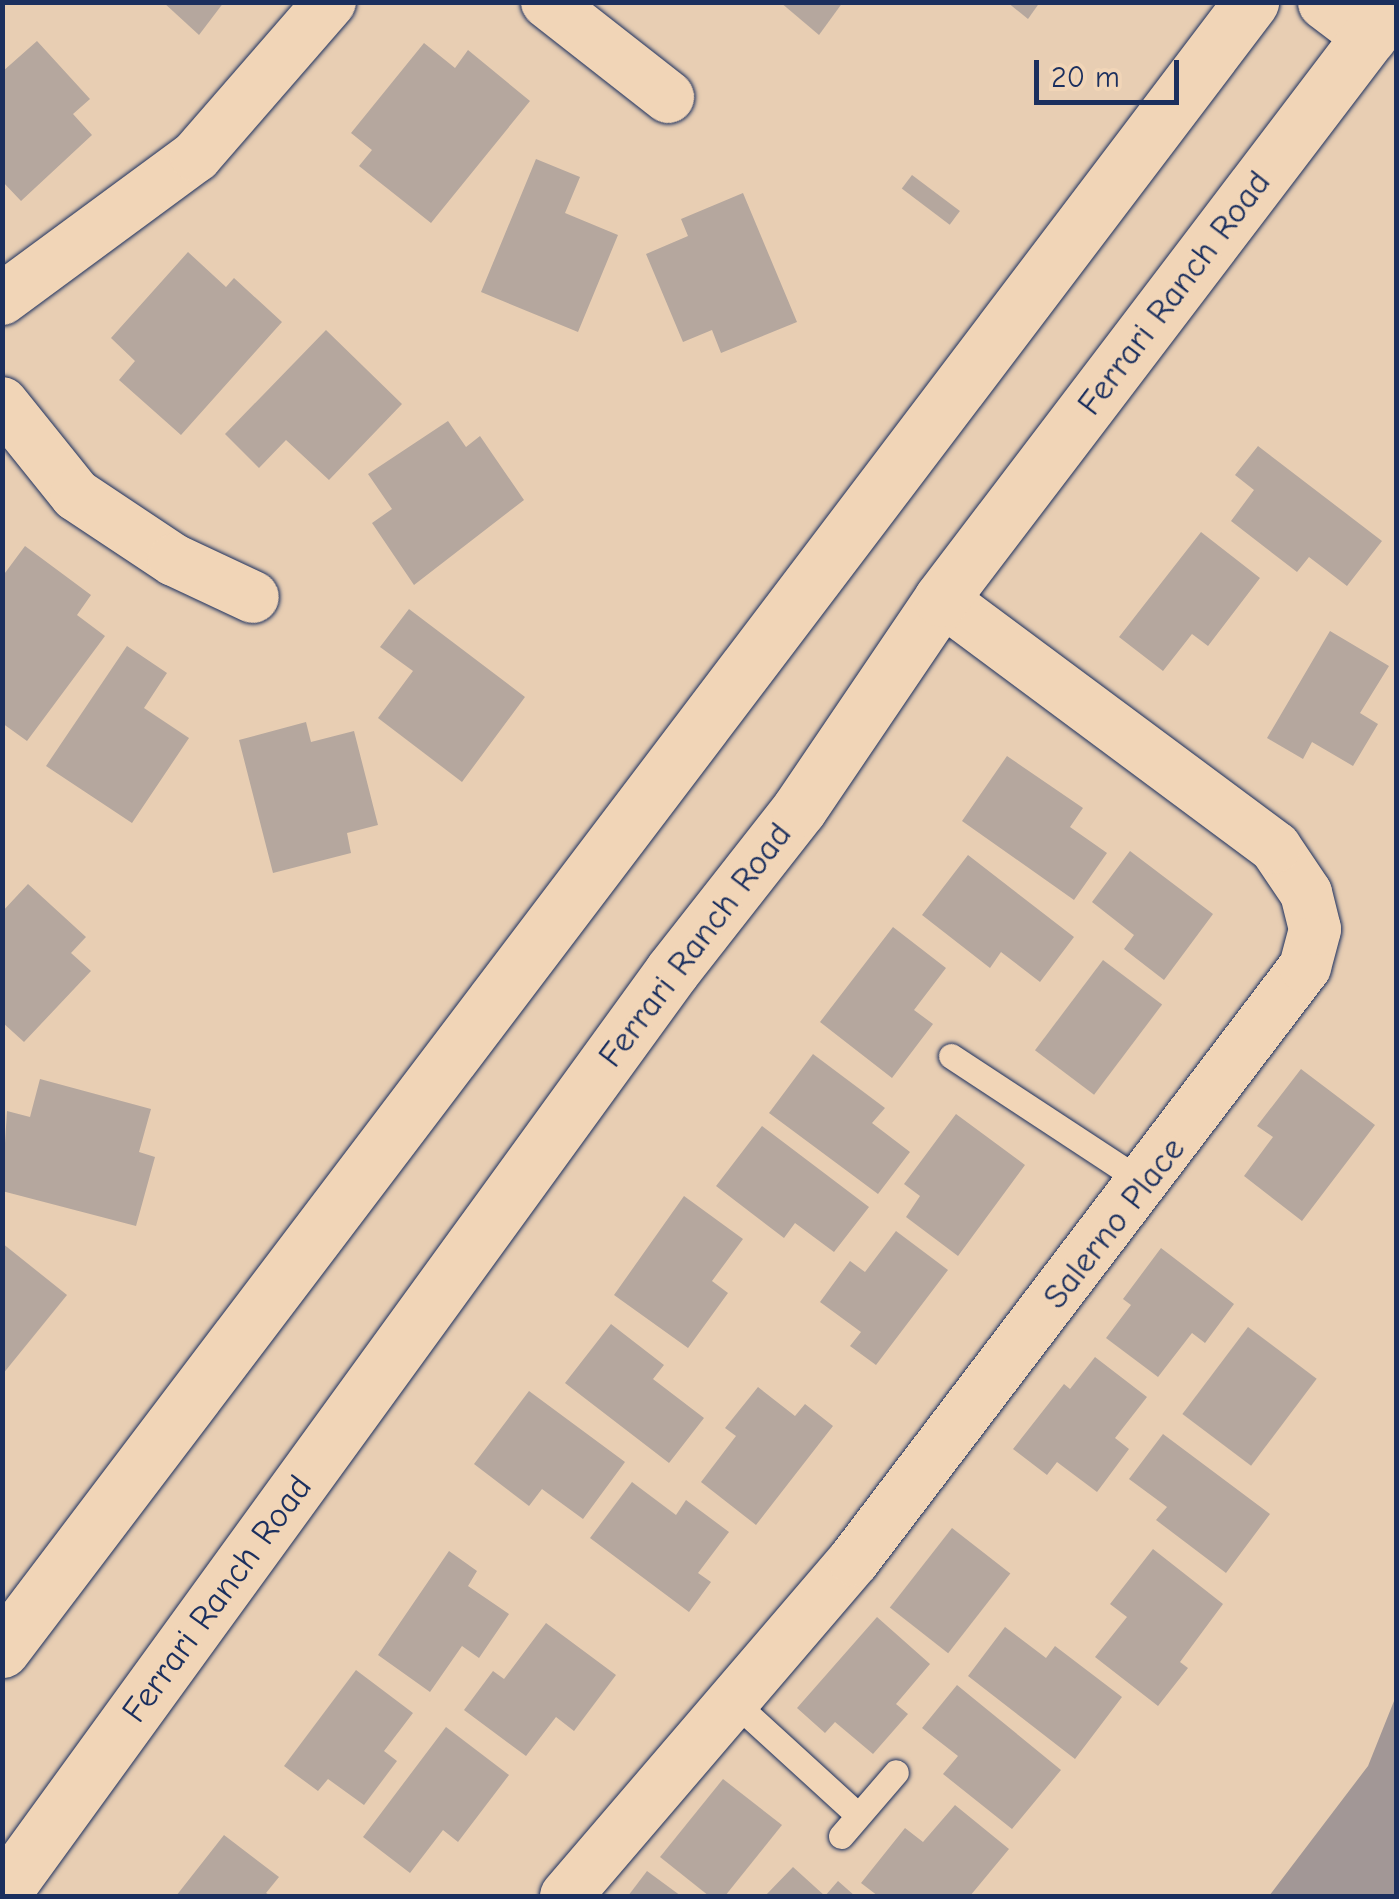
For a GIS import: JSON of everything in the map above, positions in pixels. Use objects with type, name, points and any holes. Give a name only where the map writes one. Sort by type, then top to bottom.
[{"type":"street","points":[[2,299],[196,156],[330,2]]},
{"type":"street","points":[[546,2],[668,97]]},
{"type":"street","points":[[2,1650],[1251,2]]},
{"type":"street","points":[[1325,2],[1382,19]]},
{"type":"street","name":"Ferrari Ranch Road","points":[[2,1894],[672,971],[799,809],[941,598],[1382,19]]},
{"type":"street","points":[[2,403],[76,495],[174,560],[253,596]]},
{"type":"street","name":"Salerno Place","points":[[566,1896],[854,1560],[1306,966],[1315,929],[1306,893],[1275,846],[941,598]]},
{"type":"lane","points":[[950,1056],[1144,1183]]},
{"type":"lane","points":[[732,1700],[858,1815]]},
{"type":"lane","points":[[841,1836],[896,1772]]},
{"type":"shaded area","points":[[1396,1696],[1396,1896],[1269,1896],[1368,1766]]},
{"type":"building","points":[[163,2],[224,2],[199,35]]},
{"type":"building","points":[[780,2],[843,2],[819,35]]},
{"type":"building","points":[[1007,2],[1040,2],[1028,19]]},
{"type":"building","points":[[37,41],[90,99],[73,114],[92,135],[21,201],[2,181],[2,72]]},
{"type":"building","points":[[424,43],[455,68],[468,50],[530,101],[431,223],[359,166],[372,150],[351,133]]},
{"type":"building","points":[[536,159],[580,177],[565,213],[618,235],[578,332],[481,292]]},
{"type":"building","points":[[912,175],[960,211],[950,225],[902,189]]},
{"type":"building","points":[[743,193],[797,322],[721,353],[712,330],[683,342],[646,254],[688,236],[681,219]]},
{"type":"building","points":[[188,252],[226,287],[234,278],[282,322],[181,435],[119,380],[135,361],[111,338]]},
{"type":"building","points":[[326,330],[402,404],[329,480],[286,440],[259,468],[225,434]]},
{"type":"building","points":[[448,421],[466,447],[480,436],[524,500],[414,585],[372,523],[392,509],[368,474]]},
{"type":"building","points":[[1258,446],[1382,541],[1347,586],[1309,557],[1297,572],[1231,521],[1254,490],[1235,475]]},
{"type":"building","points":[[1201,532],[1260,578],[1208,646],[1192,634],[1163,671],[1119,637]]},
{"type":"building","points":[[25,546],[91,595],[77,615],[105,636],[27,741],[2,723],[2,577]]},
{"type":"building","points":[[409,609],[525,697],[462,782],[378,718],[413,671],[380,647]]},
{"type":"building","points":[[1330,631],[1389,666],[1360,713],[1378,724],[1353,766],[1312,742],[1303,759],[1267,738]]},
{"type":"building","points":[[127,646],[167,673],[144,708],[189,738],[132,823],[46,766]]},
{"type":"building","points":[[306,722],[311,742],[354,731],[378,825],[347,833],[351,853],[273,873],[239,740]]},
{"type":"building","points":[[1007,756],[1083,808],[1070,827],[1107,853],[1074,900],[962,821]]},
{"type":"building","points":[[1130,851],[1213,914],[1164,980],[1124,949],[1134,935],[1092,902]]},
{"type":"building","points":[[968,855],[1074,937],[1040,982],[1001,952],[990,968],[922,915]]},
{"type":"building","points":[[28,884],[86,937],[71,953],[91,971],[24,1042],[2,1022],[2,912]]},
{"type":"building","points":[[893,927],[946,968],[914,1010],[933,1024],[892,1078],[820,1022]]},
{"type":"building","points":[[1103,960],[1162,1005],[1094,1095],[1035,1050]]},
{"type":"building","points":[[813,1054],[885,1108],[872,1123],[910,1152],[878,1194],[769,1113]]},
{"type":"building","points":[[1301,1069],[1375,1125],[1302,1221],[1244,1176],[1273,1137],[1257,1126]]},
{"type":"building","points":[[40,1079],[151,1109],[139,1152],[155,1157],[136,1226],[2,1191],[7,1111],[30,1117]]},
{"type":"building","points":[[956,1114],[1025,1165],[958,1256],[906,1217],[920,1196],[904,1184]]},
{"type":"building","points":[[762,1126],[869,1207],[834,1252],[795,1223],[784,1238],[716,1186]]},
{"type":"building","points":[[684,1196],[743,1239],[712,1281],[728,1293],[688,1348],[614,1295]]},
{"type":"building","points":[[896,1231],[948,1270],[876,1365],[850,1346],[861,1332],[820,1302],[850,1261],[865,1272]]},
{"type":"building","points":[[2,1243],[67,1295],[2,1375]]},
{"type":"building","points":[[1161,1248],[1234,1304],[1205,1343],[1192,1333],[1158,1377],[1106,1338],[1131,1305],[1123,1299]]},
{"type":"building","points":[[611,1324],[664,1365],[653,1379],[704,1418],[669,1463],[565,1383]]},
{"type":"building","points":[[1248,1327],[1317,1379],[1251,1466],[1182,1414]]},
{"type":"building","points":[[1095,1357],[1147,1397],[1115,1438],[1129,1449],[1097,1492],[1057,1462],[1047,1475],[1013,1449],[1064,1384],[1070,1389]]},
{"type":"building","points":[[758,1387],[795,1416],[805,1404],[833,1426],[756,1525],[701,1482],[736,1436],[725,1428]]},
{"type":"building","points":[[529,1391],[625,1462],[583,1519],[542,1489],[529,1506],[474,1464]]},
{"type":"building","points":[[1163,1434],[1270,1514],[1226,1573],[1156,1520],[1167,1507],[1129,1479]]},
{"type":"building","points":[[632,1482],[676,1515],[686,1500],[729,1532],[698,1573],[711,1582],[689,1612],[590,1538]]},
{"type":"building","points":[[952,1528],[1010,1574],[948,1653],[890,1608]]},
{"type":"building","points":[[1153,1549],[1223,1604],[1180,1662],[1188,1668],[1158,1706],[1095,1657],[1127,1617],[1110,1604]]},
{"type":"building","points":[[449,1551],[477,1571],[468,1586],[509,1614],[479,1658],[462,1646],[430,1692],[378,1655]]},
{"type":"building","points":[[877,1617],[930,1664],[896,1704],[908,1714],[873,1754],[835,1722],[825,1733],[797,1708]]},
{"type":"building","points":[[546,1623],[616,1675],[574,1731],[556,1717],[526,1756],[464,1710],[493,1671],[504,1679]]},
{"type":"building","points":[[1005,1627],[1046,1658],[1055,1646],[1122,1697],[1075,1759],[968,1676]]},
{"type":"building","points":[[356,1670],[413,1713],[384,1751],[397,1761],[364,1805],[328,1779],[318,1791],[284,1766]]},
{"type":"building","points":[[957,1685],[1061,1770],[1012,1829],[943,1774],[958,1756],[922,1728]]},
{"type":"building","points":[[446,1727],[509,1775],[458,1842],[443,1830],[410,1873],[363,1837]]},
{"type":"building","points":[[723,1779],[782,1825],[725,1896],[709,1896],[660,1857]]},
{"type":"building","points":[[955,1805],[1009,1849],[970,1896],[878,1896],[861,1883],[905,1828],[923,1842]]},
{"type":"building","points":[[224,1835],[279,1877],[266,1893],[271,1896],[176,1896]]},
{"type":"building","points":[[793,1867],[825,1896],[765,1896]]},
{"type":"building","points":[[647,1871],[681,1896],[628,1896]]},
{"type":"building","points":[[838,1881],[855,1896],[825,1896]]}]
